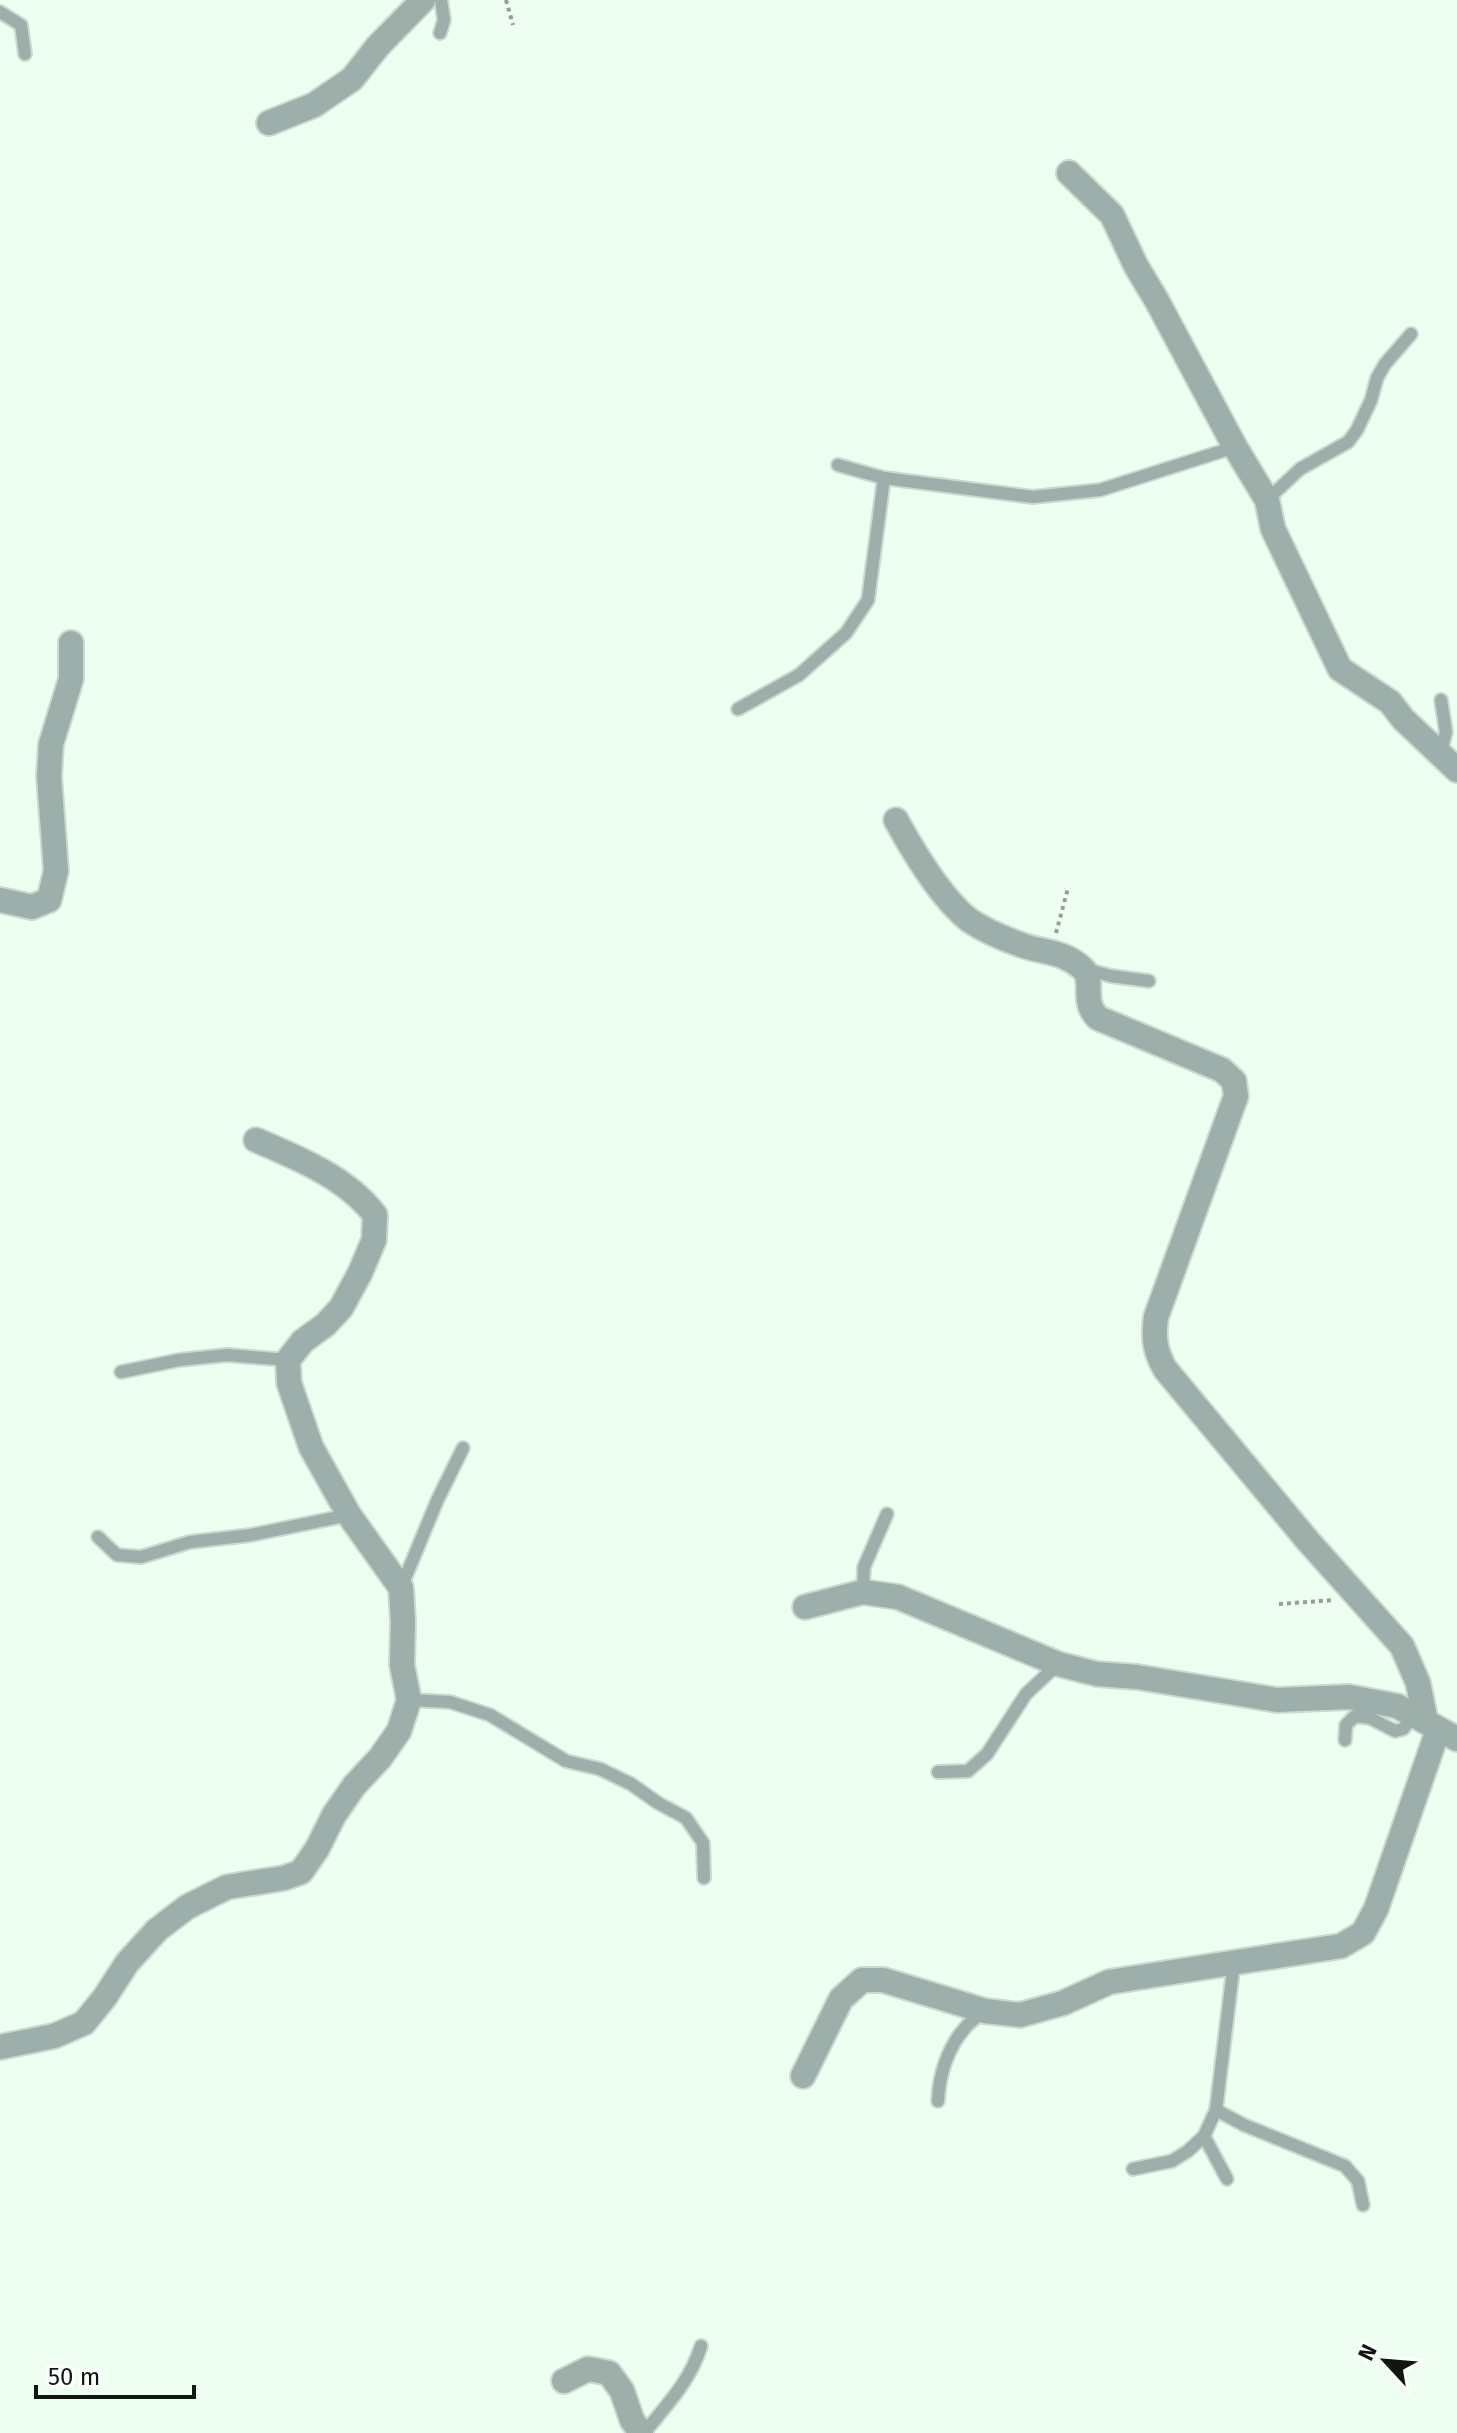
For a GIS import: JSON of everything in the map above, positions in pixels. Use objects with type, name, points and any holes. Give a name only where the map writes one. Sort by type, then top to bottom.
[{"type":"street","points":[[269,123],[314,105],[352,79],[378,46],[423,0]]},
{"type":"street","points":[[1069,173],[1112,215],[1136,266],[1267,500],[1273,529],[1340,669],[1390,702],[1448,763]]},
{"type":"street","points":[[0,900],[32,907],[49,900],[56,871],[49,776],[51,744],[71,679],[71,643]]},
{"type":"street","points":[[803,2076],[841,1999],[862,1980],[883,1980],[985,2011],[1020,2015],[1063,2003],[1109,1982],[1341,1946],[1363,1933],[1376,1909],[1434,1726],[1402,1646],[1308,1541],[1165,1369],[1156,1354],[1153,1339],[1156,1317],[1236,1096],[1234,1081],[1222,1070],[1098,1018],[1091,1012],[1089,980],[1085,969],[1053,951],[1022,946],[970,920],[950,902],[911,848],[896,820]]},
{"type":"street","points":[[0,2047],[54,2036],[84,2023],[137,1952],[157,1930],[187,1907],[227,1887],[284,1878],[301,1872],[354,1786],[399,1731],[409,1700],[402,1665],[401,1588],[349,1515],[311,1447],[289,1383],[288,1360],[303,1341],[341,1308],[374,1240],[375,1215],[362,1197],[327,1175],[256,1140]]},
{"type":"street","points":[[805,1607],[863,1592],[898,1597],[1058,1664],[1097,1674],[1137,1677],[1277,1700],[1349,1697],[1397,1706],[1434,1726]]},
{"type":"street","points":[[564,2381],[588,2369],[609,2373],[622,2391],[632,2420],[642,2433]]},
{"type":"lane","points":[[440,33],[444,20],[441,0]]},
{"type":"lane","points":[[0,12],[21,25],[25,54]]},
{"type":"lane","points":[[1267,500],[1300,469],[1348,442],[1357,430],[1385,364],[1411,334]]},
{"type":"lane","points":[[838,465],[884,478],[1033,497],[1100,490],[1235,447]]},
{"type":"lane","points":[[738,709],[799,675],[846,633],[868,600],[884,478]]},
{"type":"lane","points":[[1441,700],[1448,763]]},
{"type":"lane","points":[[1085,969],[1149,981]]},
{"type":"lane","points":[[121,1372],[179,1360],[227,1355],[288,1360]]},
{"type":"lane","points":[[401,1588],[420,1539],[463,1448]]},
{"type":"lane","points":[[863,1592],[864,1567],[887,1514]]},
{"type":"lane","points":[[98,1537],[117,1555],[141,1557],[190,1542],[251,1535],[349,1515]]},
{"type":"lane","points":[[938,1772],[968,1771],[987,1754],[1026,1694],[1058,1664]]},
{"type":"lane","points":[[409,1700],[450,1702],[490,1715],[566,1761],[600,1769],[631,1784],[686,1818],[703,1843],[704,1878]]},
{"type":"lane","points":[[1345,1740],[1346,1725],[1355,1716],[1370,1718],[1395,1731],[1434,1726]]},
{"type":"lane","points":[[1133,2169],[1172,2161],[1204,2136],[1216,2110],[1234,1962]]},
{"type":"lane","points":[[938,2101],[939,2083],[950,2051],[965,2027],[985,2011]]},
{"type":"lane","points":[[1216,2110],[1244,2125],[1345,2166],[1358,2181],[1363,2205]]},
{"type":"lane","points":[[1204,2136],[1227,2179]]},
{"type":"lane","points":[[642,2433],[686,2381],[701,2346]]},
{"type":"path","points":[[506,0],[513,25]]},
{"type":"path","points":[[1053,951],[1068,888]]},
{"type":"path","points":[[1279,1604],[1360,1596]]}]
